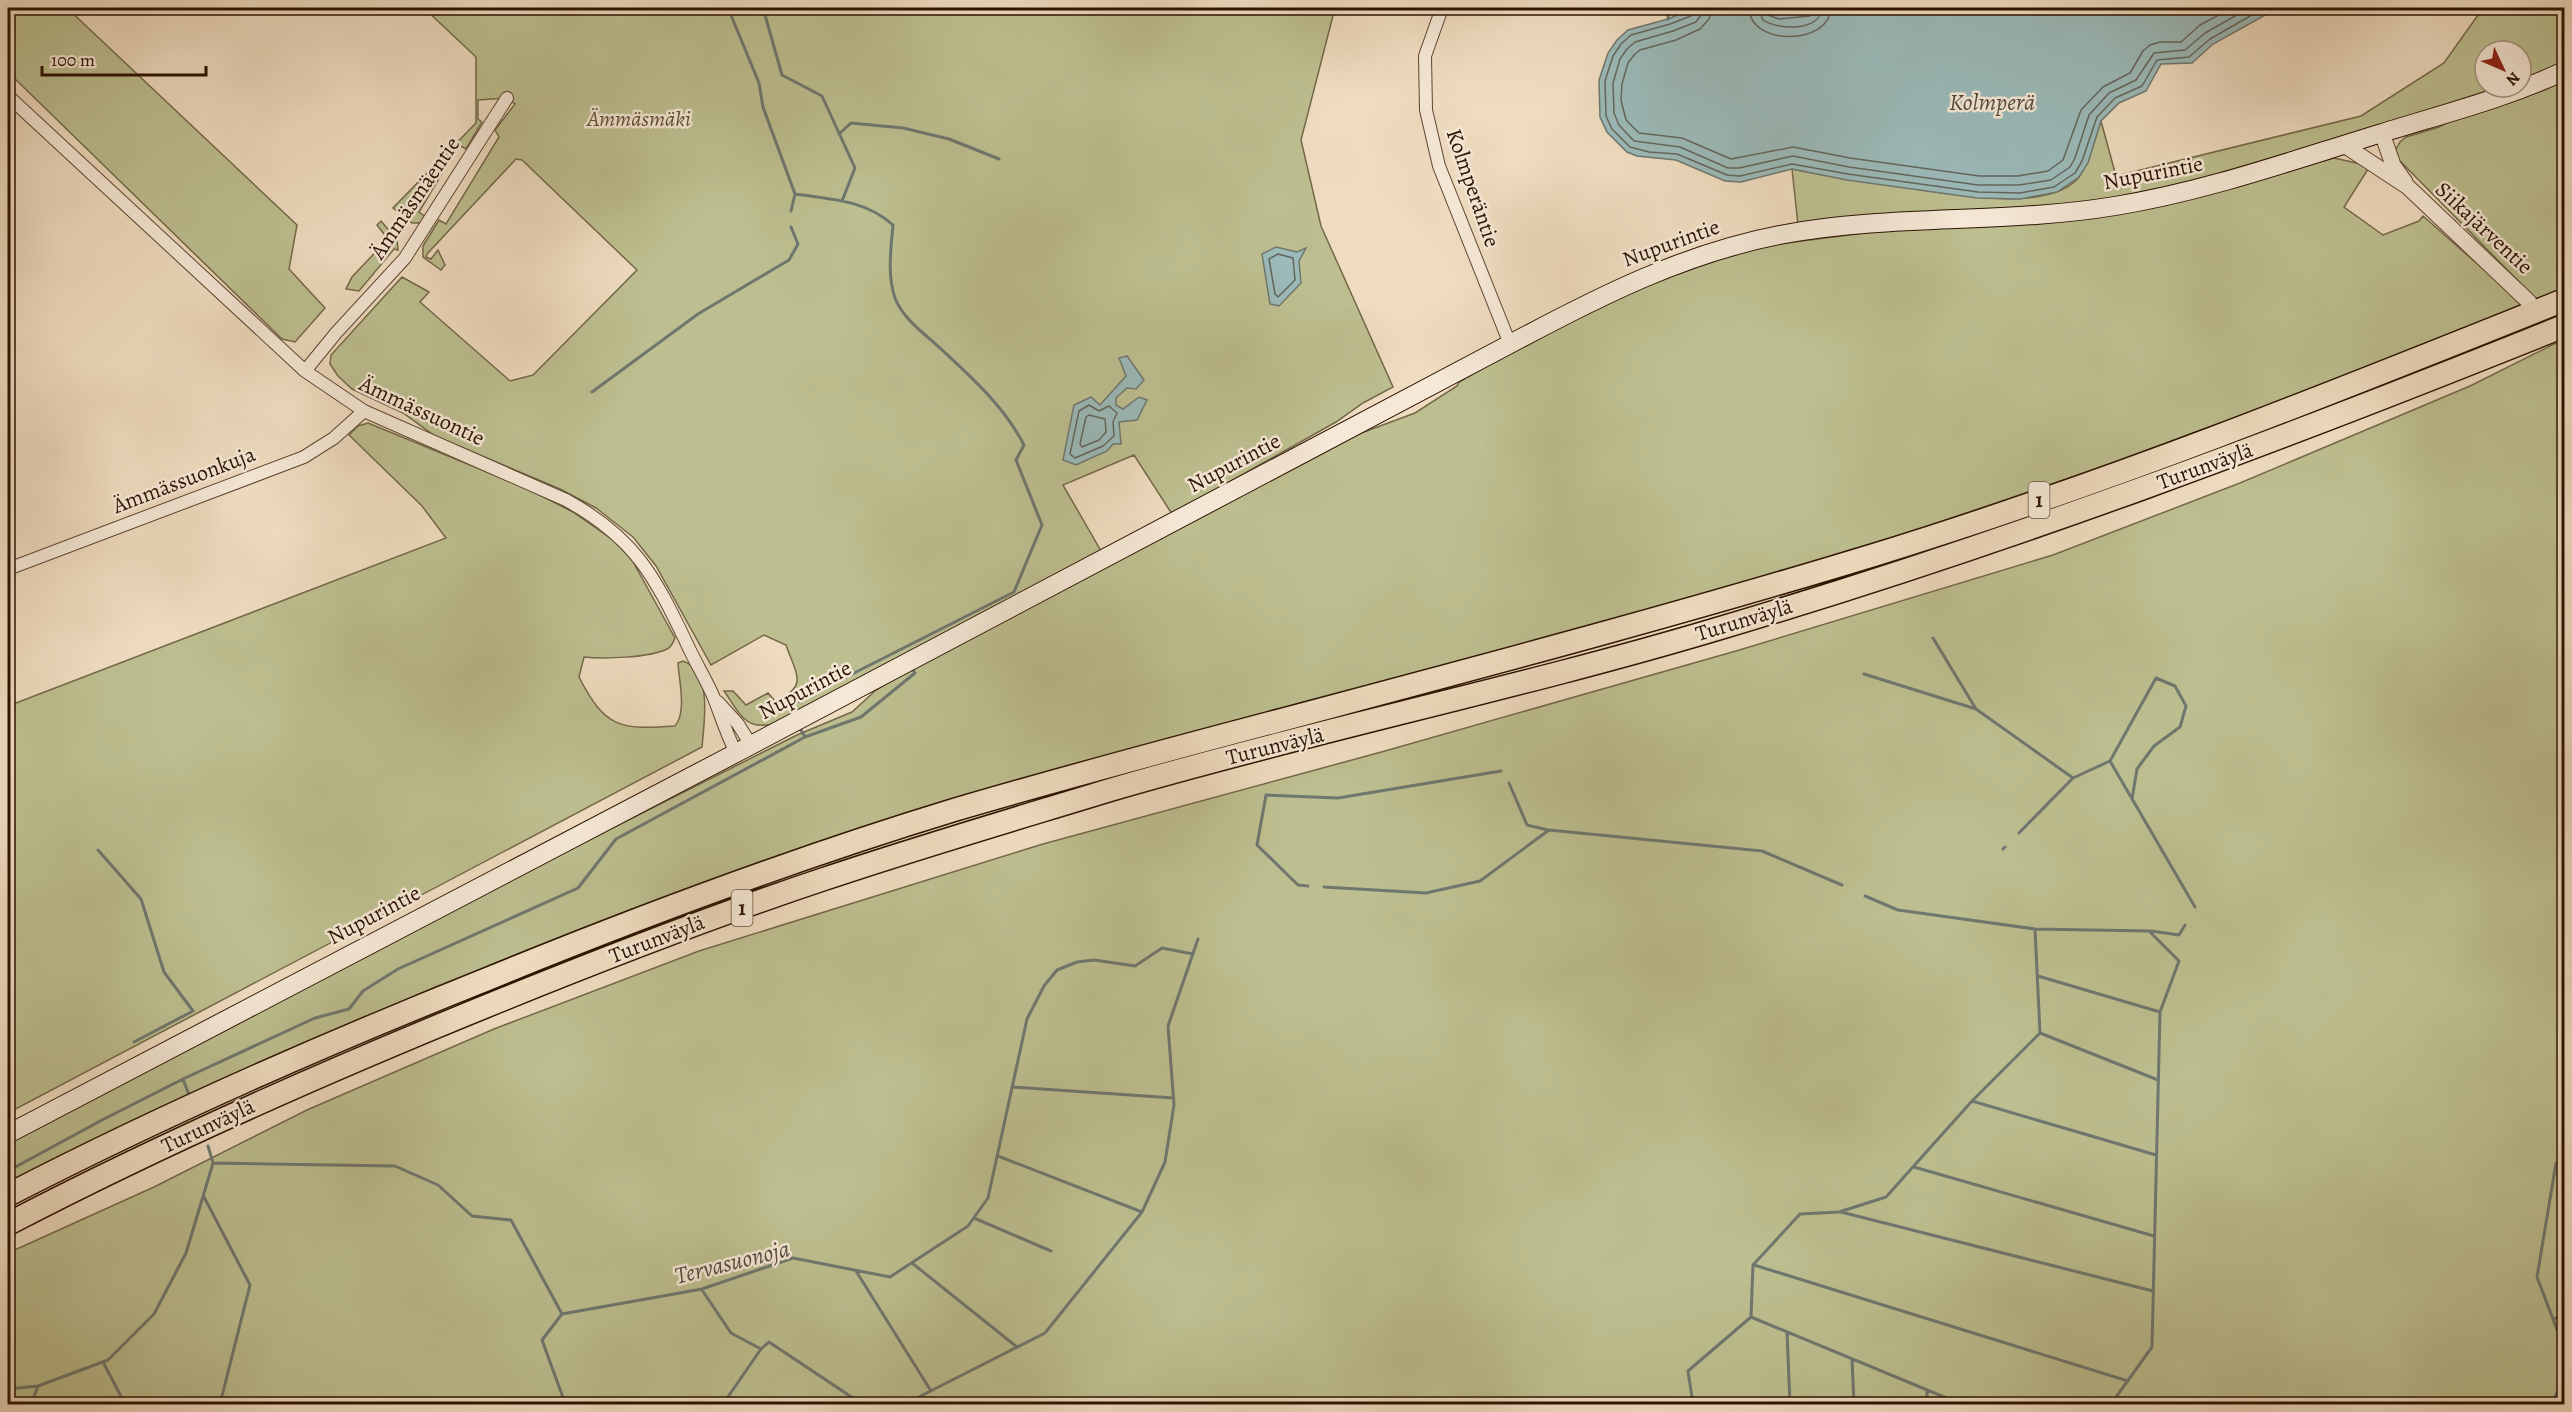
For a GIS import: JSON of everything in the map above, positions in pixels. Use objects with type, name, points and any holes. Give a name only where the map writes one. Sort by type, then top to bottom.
[{"type":"highway","name":"Turunväylä","points":[[8,1195],[193,1105],[380,1022],[562,948],[801,860],[953,811],[1098,769],[1703,606],[1880,553],[2061,493],[2203,442],[2565,300]]},
{"type":"highway","name":"Turunväylä","points":[[8,1224],[206,1127],[392,1044],[572,971],[820,880],[1119,788],[1727,626],[2050,521],[2180,476],[2373,404],[2565,326]]},
{"type":"main road","name":"Nupurintie","points":[[8,1134],[1639,278],[1709,252],[1786,234],[1875,224],[2061,213],[2116,206],[2223,183],[2525,87],[2565,71]]},
{"type":"street","name":"Kolmperäntie","points":[[1442,8],[1425,56],[1426,110],[1439,166],[1510,344]]},
{"type":"street","name":"Ämmässuontie","points":[[8,96],[305,371],[364,411],[566,500],[596,516],[626,542],[647,567],[713,696],[738,724],[744,749]]},
{"type":"street","name":"Ämmäsmäentie","points":[[305,371],[336,333],[405,258],[507,98]]},
{"type":"street","points":[[2382,133],[2393,165],[2408,187]]},
{"type":"street","points":[[2344,145],[2408,187]]},
{"type":"street","name":"Siikajärventie","points":[[2408,187],[2529,302]]},
{"type":"street","name":"Ämmässuonkuja","points":[[8,569],[304,457],[334,438],[364,411]]},
{"type":"green space","points":[[8,8],[67,8],[297,225],[289,269],[325,308],[295,342],[282,339],[8,72]]},
{"type":"green space","name":"Ämmäsmäki","points":[[424,8],[1335,8],[1301,140],[1321,226],[1393,387],[1363,403],[1336,422],[1172,514],[1134,455],[1063,485],[1101,551],[778,723],[758,725],[751,723],[740,714],[724,691],[733,691],[746,705],[768,693],[775,701],[786,696],[793,690],[797,678],[786,645],[764,635],[711,665],[656,566],[633,537],[596,508],[560,489],[435,436],[403,413],[352,389],[338,376],[330,364],[331,355],[402,277],[429,292],[420,302],[510,381],[533,375],[637,270],[522,160],[516,159],[427,254],[426,257],[431,259],[438,250],[445,265],[441,270],[423,257],[423,246],[439,220],[446,224],[499,137],[495,130],[515,104],[507,98],[478,100],[478,119],[482,122],[466,149],[459,145],[419,212],[426,217],[420,223],[412,223],[393,208],[476,123],[476,57]]},
{"type":"green space","points":[[2483,8],[2564,8],[2564,64],[2533,76],[2533,39],[2473,39],[2473,95],[2231,173],[2123,197],[2067,205],[1798,225],[1792,169],[1851,180],[1974,197],[1999,199],[2046,195],[2065,188],[2079,177],[2101,121],[2116,176],[2361,116],[2444,63]]},
{"type":"green space","points":[[2564,77],[2564,288],[2537,300],[2397,158],[2396,149],[2406,137],[2439,127],[2463,113],[2502,99],[2533,99],[2533,88]]},
{"type":"green space","points":[[2334,158],[2370,166],[2344,207],[2383,235],[2419,221],[2423,216],[2523,304],[2387,361],[2116,462],[1908,533],[1680,603],[1053,770],[760,864],[589,926],[435,987],[279,1055],[8,1184],[8,1144],[539,865],[797,735],[852,712],[876,690],[902,674],[1337,442],[1415,413],[1457,386],[1459,382],[1531,340],[1649,284],[1755,247],[2233,186]]},
{"type":"green space","points":[[381,221],[397,240],[398,250],[394,249],[359,291],[346,289],[352,277],[388,239],[377,225]]},
{"type":"green space","points":[[2560,341],[2564,346],[2564,1404],[8,1404],[8,1253],[154,1187],[307,1110],[494,1029],[699,951],[1043,844],[1385,751],[1736,651],[2053,555],[2240,483],[2470,386]]},
{"type":"green space","points":[[368,423],[526,488],[573,512],[613,540],[632,560],[675,638],[669,648],[659,652],[614,658],[584,657],[579,677],[597,707],[616,722],[640,727],[675,726],[681,713],[678,663],[683,661],[693,667],[703,686],[705,712],[702,747],[8,1113],[8,706],[446,538],[422,506],[349,435],[358,426]]},
{"type":"water","name":"Kolmperä","points":[[1694,8],[1765,8],[1780,13],[1822,8],[2278,8],[2213,44],[2192,63],[2161,64],[2146,91],[2119,103],[2101,121],[2088,163],[2079,177],[2057,192],[2020,199],[1977,198],[1847,180],[1792,169],[1741,182],[1725,181],[1676,160],[1637,156],[1627,152],[1607,132],[1600,117],[1599,80],[1608,53],[1628,30],[1668,19]]},
{"type":"water","points":[[1276,247],[1297,252],[1306,248],[1299,261],[1301,283],[1279,306],[1270,304],[1262,254]]},
{"type":"water","points":[[1127,356],[1144,380],[1136,389],[1127,388],[1116,398],[1116,405],[1123,409],[1139,397],[1147,400],[1137,420],[1119,422],[1121,444],[1113,444],[1107,451],[1076,465],[1063,460],[1074,405],[1091,397],[1100,405],[1126,376],[1119,358]]},
{"type":"waterway","points":[[728,8],[759,83],[763,107],[795,194],[791,211]]},
{"type":"waterway","points":[[763,8],[782,75],[822,96],[855,168],[842,201]]},
{"type":"waterway","points":[[1668,19],[1669,8]]},
{"type":"waterway","points":[[839,134],[851,123],[903,128],[949,139],[999,159]]},
{"type":"waterway","points":[[793,712],[791,705],[1014,592],[1042,525],[1016,460],[1024,445],[1016,431],[987,393],[903,313],[895,298],[890,271],[893,225],[871,210],[847,202],[795,194]]},
{"type":"waterway","points":[[592,392],[698,314],[789,260],[798,244],[791,227]]},
{"type":"waterway","points":[[1933,638],[1976,709],[2073,778]]},
{"type":"waterway","points":[[8,1171],[183,1079],[315,1018],[349,1009],[363,991],[398,969],[578,888],[616,839],[805,737],[861,717],[915,673],[913,670]]},
{"type":"waterway","points":[[1864,674],[1976,709]]},
{"type":"waterway","points":[[2132,799],[2137,769],[2154,746],[2180,727],[2186,706],[2175,686],[2156,678],[2110,761],[2195,907]]},
{"type":"waterway","points":[[801,730],[805,737]]},
{"type":"waterway","points":[[2019,833],[2073,778],[2110,761]]},
{"type":"waterway","points":[[1308,886],[1298,885],[1257,845],[1266,795],[1338,798],[1501,771]]},
{"type":"waterway","points":[[1509,783],[1527,825],[1548,830]]},
{"type":"waterway","points":[[1324,887],[1426,893],[1480,881],[1549,830],[1762,851],[1842,885]]},
{"type":"waterway","points":[[98,850],[141,899],[164,972],[193,1011],[134,1042]]},
{"type":"waterway","points":[[1865,896],[1898,910],[2035,929]]},
{"type":"waterway","points":[[2151,931],[2179,935],[2185,925]]},
{"type":"waterway","points":[[1961,1404],[1751,1317],[1753,1265],[1800,1214],[1839,1212],[1886,1197],[1972,1101],[2040,1033],[2035,929],[2149,931],[2179,961],[2160,1012],[2152,1347],[2111,1404]]},
{"type":"waterway","points":[[905,1404],[1045,1333],[1142,1212],[1165,1162],[1174,1105],[1168,1026],[1198,939]]},
{"type":"waterway","name":"Tervasuonoja","points":[[562,1314],[702,1289],[793,1258],[890,1277],[968,1226],[988,1198],[1027,1019],[1044,986],[1057,970],[1077,962],[1094,960],[1135,966],[1162,948],[1193,954]]},
{"type":"waterway","points":[[2038,976],[2160,1012]]},
{"type":"waterway","points":[[2040,1033],[2158,1080]]},
{"type":"waterway","points":[[183,1079],[189,1095]]},
{"type":"waterway","points":[[1012,1087],[1174,1098]]},
{"type":"waterway","points":[[1972,1101],[2156,1155]]},
{"type":"waterway","points":[[208,1146],[213,1163]]},
{"type":"waterway","points":[[998,1156],[1142,1212]]},
{"type":"waterway","points":[[2564,1161],[2556,1163],[2537,1277],[2564,1348]]},
{"type":"waterway","name":"Tervasuonoja","points":[[213,1163],[395,1166],[438,1185],[472,1216],[511,1220],[562,1314]]},
{"type":"waterway","points":[[8,1389],[38,1386],[108,1360],[154,1314],[186,1253],[213,1163]]},
{"type":"waterway","points":[[1914,1167],[2154,1236]]},
{"type":"waterway","points":[[204,1197],[250,1285],[220,1404]]},
{"type":"waterway","points":[[1841,1212],[2153,1291]]},
{"type":"waterway","points":[[974,1218],[1051,1251]]},
{"type":"waterway","points":[[912,1263],[1017,1347]]},
{"type":"waterway","points":[[1754,1265],[2128,1381]]},
{"type":"waterway","points":[[856,1271],[931,1391]]},
{"type":"waterway","points":[[702,1290],[731,1333],[761,1349],[769,1342],[862,1404]]},
{"type":"waterway","points":[[562,1314],[542,1340],[565,1403],[577,1404]]},
{"type":"waterway","points":[[2553,1319],[2564,1316]]},
{"type":"waterway","points":[[1693,1404],[1688,1371],[1751,1317]]},
{"type":"waterway","points":[[1787,1332],[1790,1404]]},
{"type":"waterway","points":[[723,1404],[761,1349]]},
{"type":"waterway","points":[[1852,1359],[1854,1404]]},
{"type":"waterway","points":[[103,1362],[125,1404]]},
{"type":"waterway","points":[[2551,1404],[2564,1379]]},
{"type":"waterway","points":[[31,1404],[38,1386]]},
{"type":"waterway","points":[[1927,1390],[1927,1404]]}]
